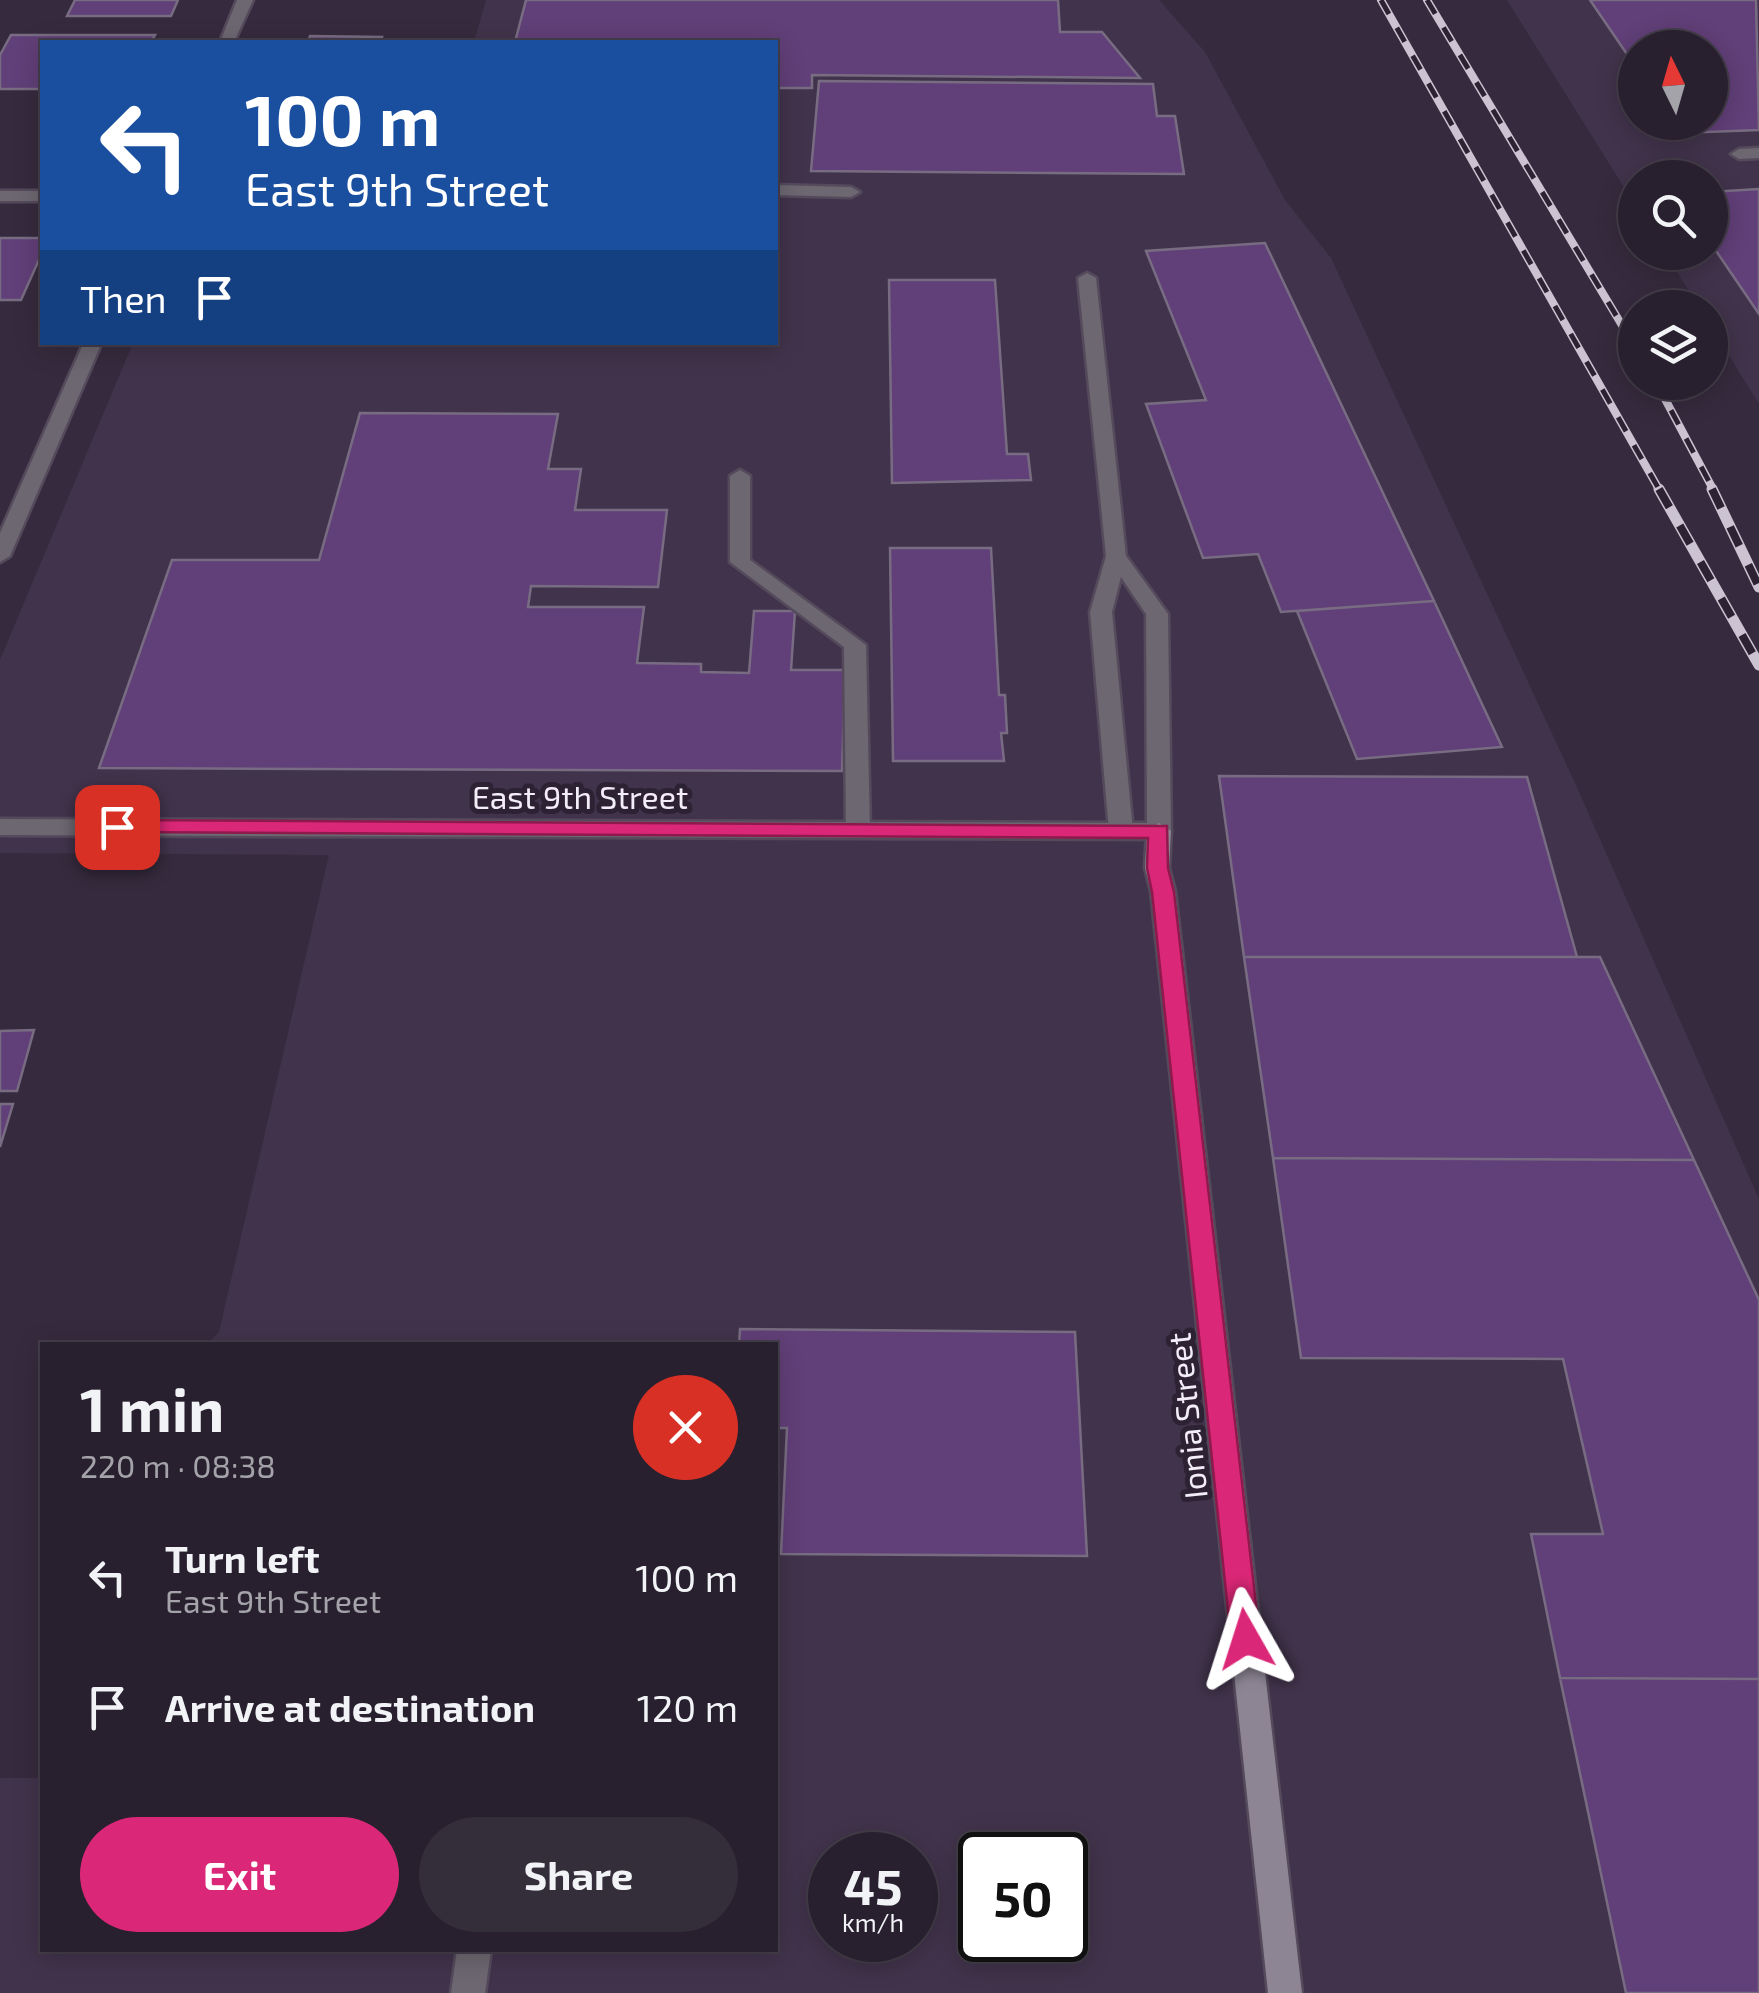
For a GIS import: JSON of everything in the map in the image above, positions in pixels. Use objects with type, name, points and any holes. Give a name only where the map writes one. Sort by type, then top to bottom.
[{"type":"main road","name":"Ionia Street","points":[[1160,831],[1158,868],[1285,1993]]},
{"type":"street","points":[[227,40],[245,0]]},
{"type":"street","points":[[1739,154],[1759,153]]},
{"type":"street","points":[[778,190],[851,192]]},
{"type":"street","points":[[0,196],[40,196]]},
{"type":"street","points":[[1086,278],[1116,556],[1102,612],[1121,831]]},
{"type":"street","points":[[0,556],[92,345]]},
{"type":"street","points":[[740,476],[740,562],[855,645],[858,830]]},
{"type":"street","points":[[1116,556],[1157,614],[1160,831]]},
{"type":"street","name":"East 9th Street","points":[[0,827],[1160,831]]},
{"type":"street","points":[[468,1993],[474,1952]]},
{"type":"shaded area","points":[[486,0],[1159,0],[1205,52],[1285,200],[1331,258],[1575,783],[1759,1199],[1759,1993],[0,1993],[0,1778],[40,1778],[40,1952],[778,1952],[778,1342],[209,1342],[219,1332],[329,855],[0,853],[0,660],[132,345],[778,345],[778,40],[475,40]]},
{"type":"shaded area","points":[[1507,0],[1759,0],[1759,404],[1728,354],[1728,290],[1688,290],[1676,270],[1728,270],[1728,160],[1618,160],[1618,178]]},
{"type":"building","points":[[75,0],[178,0],[171,16],[67,16]]},
{"type":"building","points":[[526,0],[1058,0],[1060,32],[1102,32],[1140,78],[812,75],[812,88],[778,88],[778,40],[516,40]]},
{"type":"building","points":[[1590,0],[1756,0],[1759,130],[1728,131],[1728,30],[1618,30],[1618,41]]},
{"type":"building","points":[[11,35],[155,35],[152,40],[40,40],[40,89],[0,89],[0,55]]},
{"type":"building","points":[[310,36],[382,37],[381,40],[309,40]]},
{"type":"building","points":[[819,81],[1153,84],[1157,116],[1175,116],[1184,174],[811,171]]},
{"type":"building","points":[[1759,189],[1759,314],[1728,268],[1728,191]]},
{"type":"building","points":[[0,238],[40,238],[40,257],[21,300],[0,300]]},
{"type":"building","points":[[1265,243],[1434,601],[1281,612],[1258,554],[1203,558],[1146,404],[1206,400],[1146,251]]},
{"type":"building","points":[[889,280],[995,280],[1007,454],[1028,454],[1031,480],[892,483]]},
{"type":"building","points":[[360,413],[558,414],[548,469],[581,469],[575,510],[667,510],[658,587],[531,586],[528,607],[644,607],[637,663],[701,664],[701,672],[749,673],[754,611],[795,611],[791,670],[845,670],[842,771],[99,768],[172,560],[319,560]]},
{"type":"building","points":[[890,548],[991,548],[999,695],[1005,695],[1007,733],[1001,733],[1004,761],[893,761]]},
{"type":"building","points":[[1434,601],[1502,747],[1357,759],[1297,611]]},
{"type":"building","points":[[1219,776],[1527,777],[1577,957],[1244,957]]},
{"type":"building","points":[[1244,957],[1600,957],[1694,1160],[1273,1158]]},
{"type":"building","points":[[34,1030],[17,1091],[0,1091],[0,1031]]},
{"type":"building","points":[[0,1104],[13,1104],[0,1147]]},
{"type":"building","points":[[1273,1158],[1694,1160],[1759,1300],[1759,1679],[1560,1678],[1531,1534],[1603,1534],[1563,1359],[1301,1358]]},
{"type":"building","points":[[740,1329],[1075,1332],[1087,1556],[781,1554],[787,1428],[778,1428],[778,1342],[739,1342]]},
{"type":"building","points":[[1560,1678],[1759,1679],[1759,1993],[1626,1993]]},
{"type":"railway","points":[[1381,0],[1660,491]]},
{"type":"railway","points":[[1427,0],[1618,319]]},
{"type":"railway","points":[[1666,400],[1714,491]]},
{"type":"railway","points":[[1659,489],[1759,665]]},
{"type":"railway","points":[[1712,489],[1759,587]]},
{"type":"route","points":[[117,827],[1160,831],[1158,868],[1246,1639]]}]
